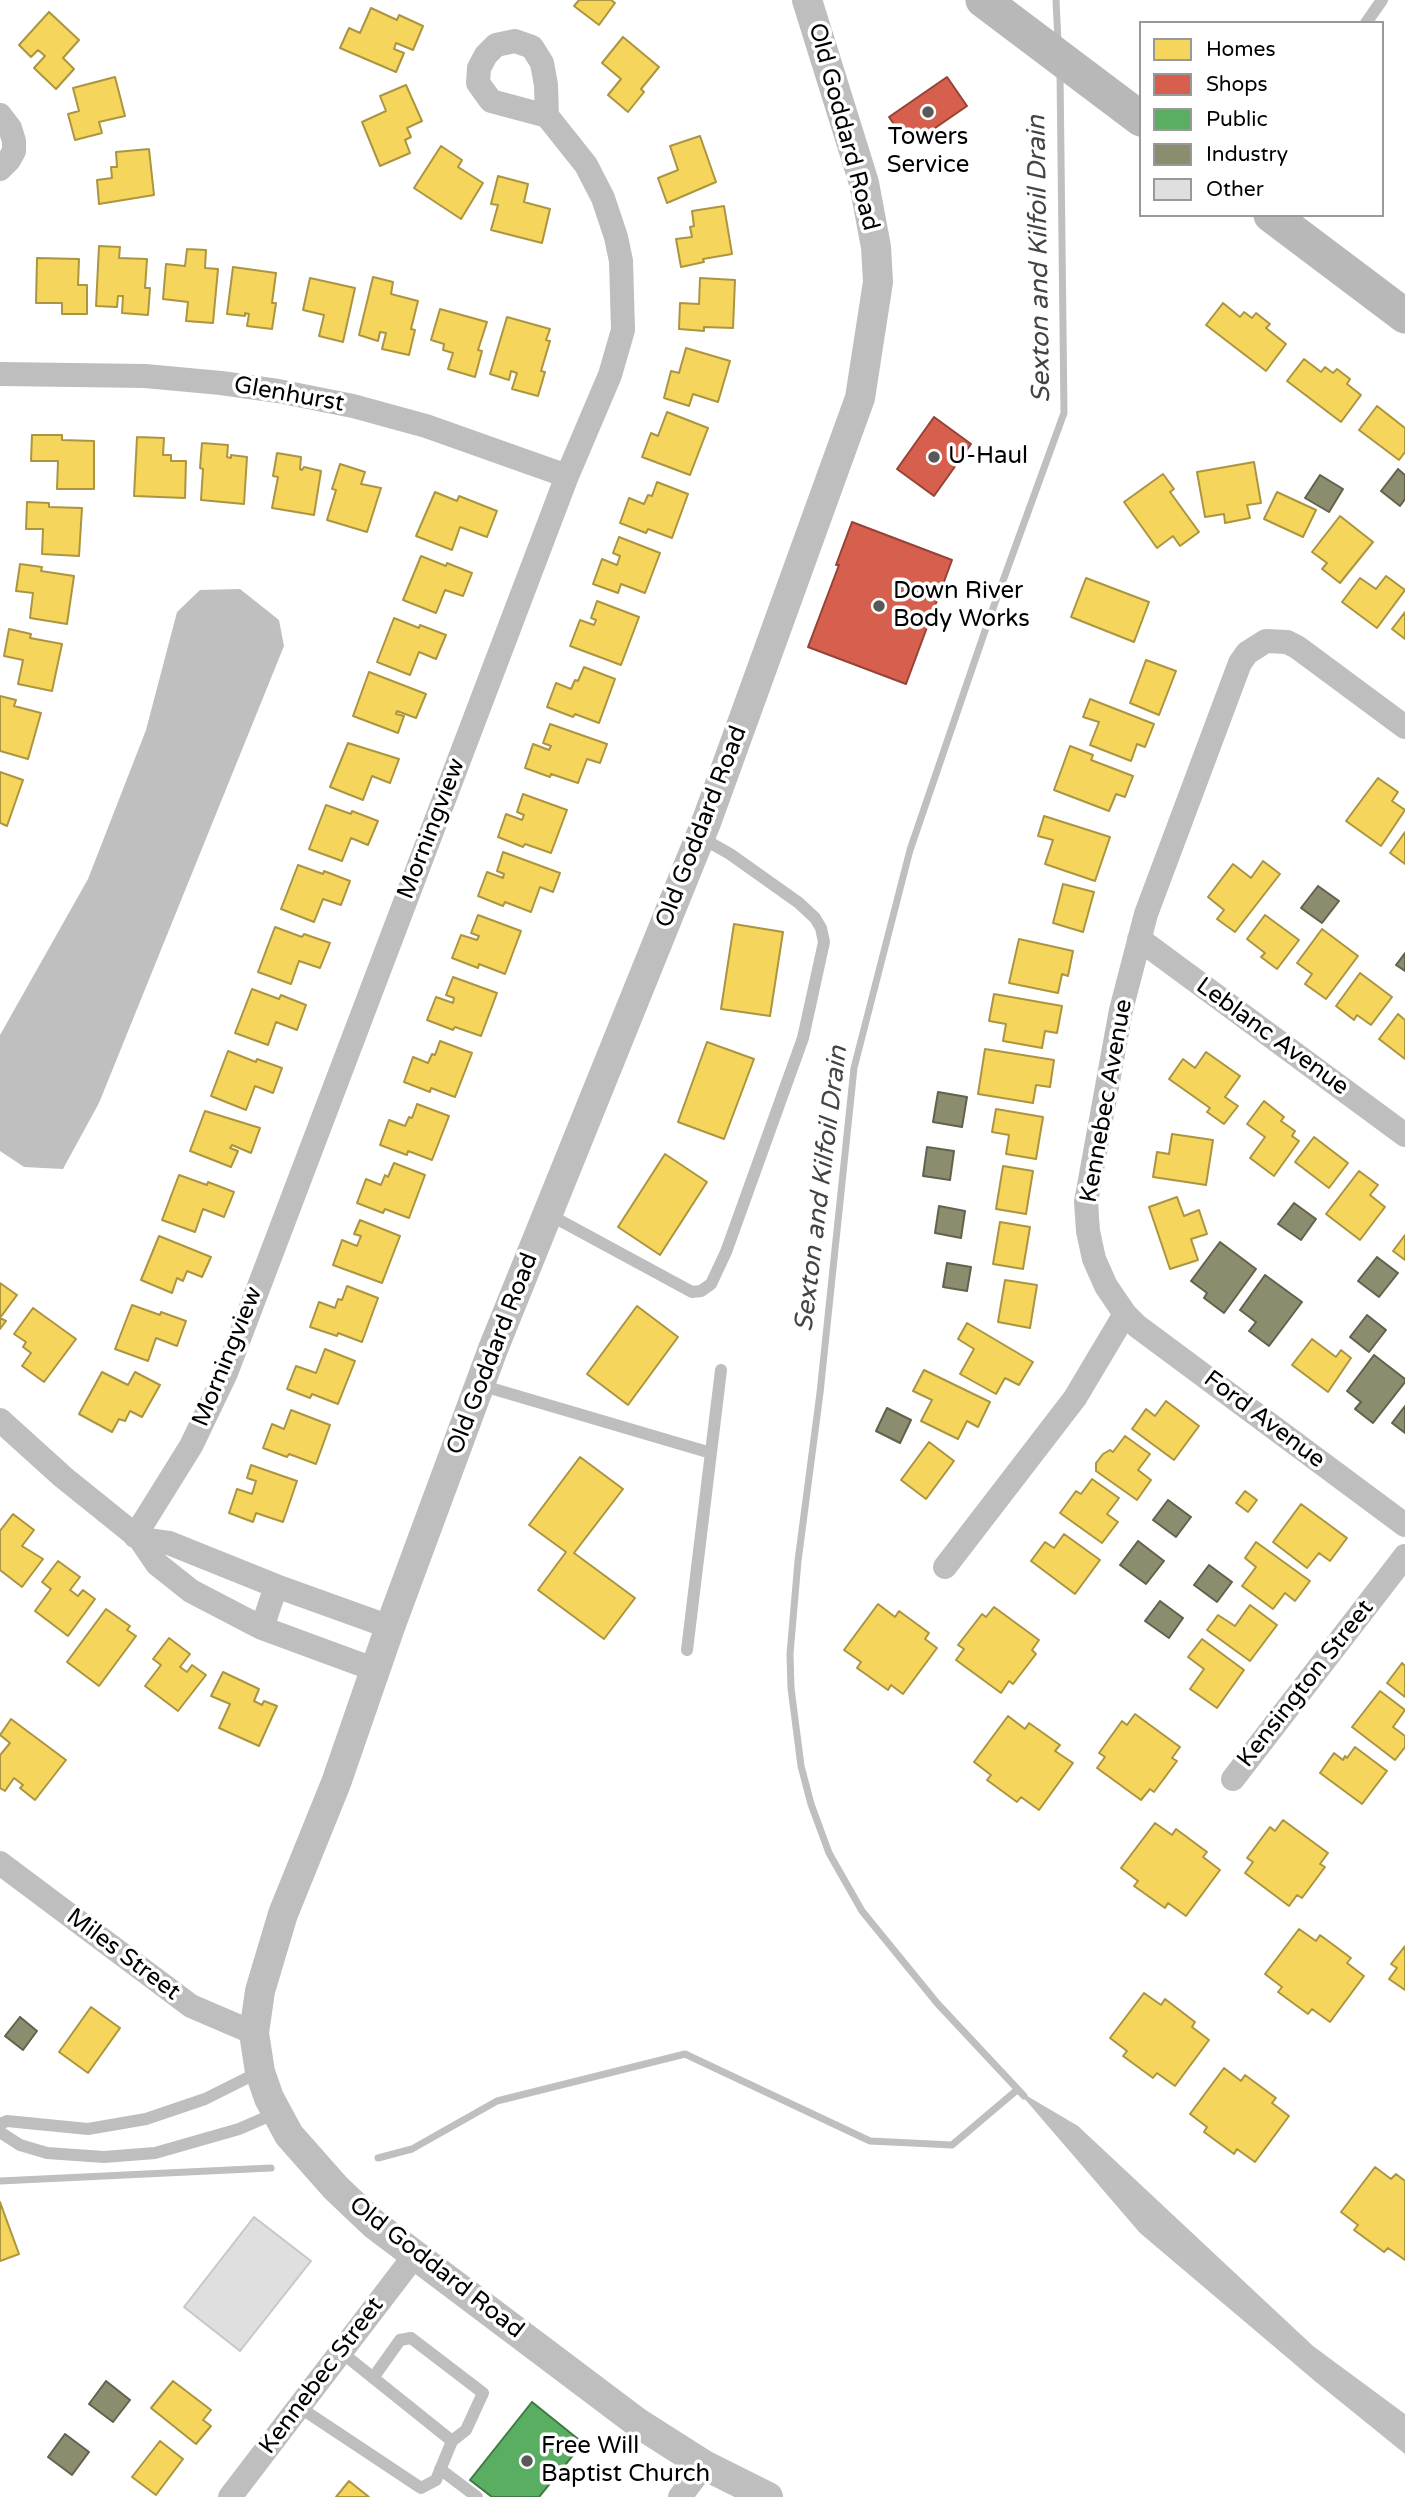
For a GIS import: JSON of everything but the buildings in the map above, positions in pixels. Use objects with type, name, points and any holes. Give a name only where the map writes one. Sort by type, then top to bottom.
[{"type":"main road","points":[[983,0],[1139,118]]},
{"type":"main road","points":[[1273,217],[1405,316]]},
{"type":"street","name":"Old Goddard Road","points":[[768,2497],[704,2465],[638,2423],[374,2225],[335,2187],[289,2135],[276,2113],[260,2072],[254,2033],[260,1992],[283,1914],[336,1783],[390,1627],[480,1385],[700,837],[860,398],[878,282],[876,247],[864,183],[807,0]]},
{"type":"street","points":[[0,115],[10,128],[14,151],[0,169]]},
{"type":"street","name":"Morningview","points":[[138,1538],[191,1446],[226,1373],[567,476],[610,375],[623,330],[623,293],[616,237],[603,198],[586,165],[547,116]]},
{"type":"street","name":"Glenhurst","points":[[0,374],[145,376],[278,391],[353,406],[426,426],[567,476]]},
{"type":"street","name":"Kennebec Avenue","points":[[1125,1314],[1105,1286],[1094,1259],[1086,1202],[1121,1010],[1139,939],[1165,860],[1240,663],[1253,647],[1266,641],[1287,642],[1405,727]]},
{"type":"street","name":"Leblanc Avenue","points":[[1139,939],[1405,1135]]},
{"type":"street","points":[[945,1567],[1075,1398],[1125,1314]]},
{"type":"street","name":"Ford Avenue","points":[[1125,1314],[1153,1339],[1405,1524]]},
{"type":"street","points":[[0,1420],[63,1477],[138,1538],[157,1564],[182,1585],[262,1628],[376,1670]]},
{"type":"street","points":[[138,1538],[169,1543],[276,1586],[390,1627]]},
{"type":"street","name":"Kensington Street","points":[[1233,1779],[1405,1556]]},
{"type":"street","points":[[262,1628],[276,1586]]},
{"type":"street","name":"Miles Street","points":[[0,1863],[191,2006],[254,2033]]},
{"type":"street","name":"Kennebec Street","points":[[230,2497],[415,2255]]},
{"type":"street","points":[[680,2497],[704,2465]]},
{"type":"lane","points":[[1367,21],[1382,0]]},
{"type":"lane","points":[[548,1214],[692,1292],[701,1291],[711,1284],[726,1252],[803,1038],[824,942],[821,928],[799,903],[700,837]]},
{"type":"lane","points":[[687,1650],[721,1370]]},
{"type":"lane","points":[[480,1385],[711,1453]]},
{"type":"lane","points":[[0,2124],[7,2121],[89,2129],[146,2119],[205,2099],[260,2072]]},
{"type":"lane","points":[[0,2132],[20,2145],[47,2153],[117,2156],[155,2153],[239,2129],[276,2113]]},
{"type":"lane","points":[[299,2407],[421,2488],[436,2480],[452,2441],[466,2430],[483,2393],[411,2338],[400,2340],[373,2378]]},
{"type":"lane","points":[[341,2352],[452,2441]]},
{"type":"lane","points":[[440,2469],[477,2497]]},
{"type":"shaded area","points":[[240,589],[279,620],[284,646],[99,1103],[63,1169],[24,1167],[0,1151],[0,1035],[88,879],[146,730],[177,612],[200,590]]},
{"type":"shaded area","points":[[1017,2090],[1078,2126],[1313,2346],[1405,2414],[1405,2454],[1140,2233]]},
{"type":"waterway","name":"Sexton and Kilfoil Drain","points":[[1056,0],[1058,42]]},
{"type":"waterway","name":"Sexton and Kilfoil Drain","points":[[1024,2096],[937,2003],[862,1911],[829,1853],[811,1804],[801,1766],[791,1688],[790,1654],[798,1561],[820,1393],[854,1068],[910,850],[988,622],[1064,413],[1060,72]]},
{"type":"waterway","points":[[378,2158],[412,2149],[497,2101],[685,2054],[870,2141],[952,2145],[1017,2090]]},
{"type":"waterway","points":[[0,2181],[271,2168]]},
{"type":"place","name":"Towers Service","points":[[928,112]]},
{"type":"place","name":"U-Haul","points":[[934,457]]},
{"type":"place","name":"Down River Body Works","points":[[879,606]]},
{"type":"place","name":"Free Will Baptist Church","points":[[527,2461]]}]
